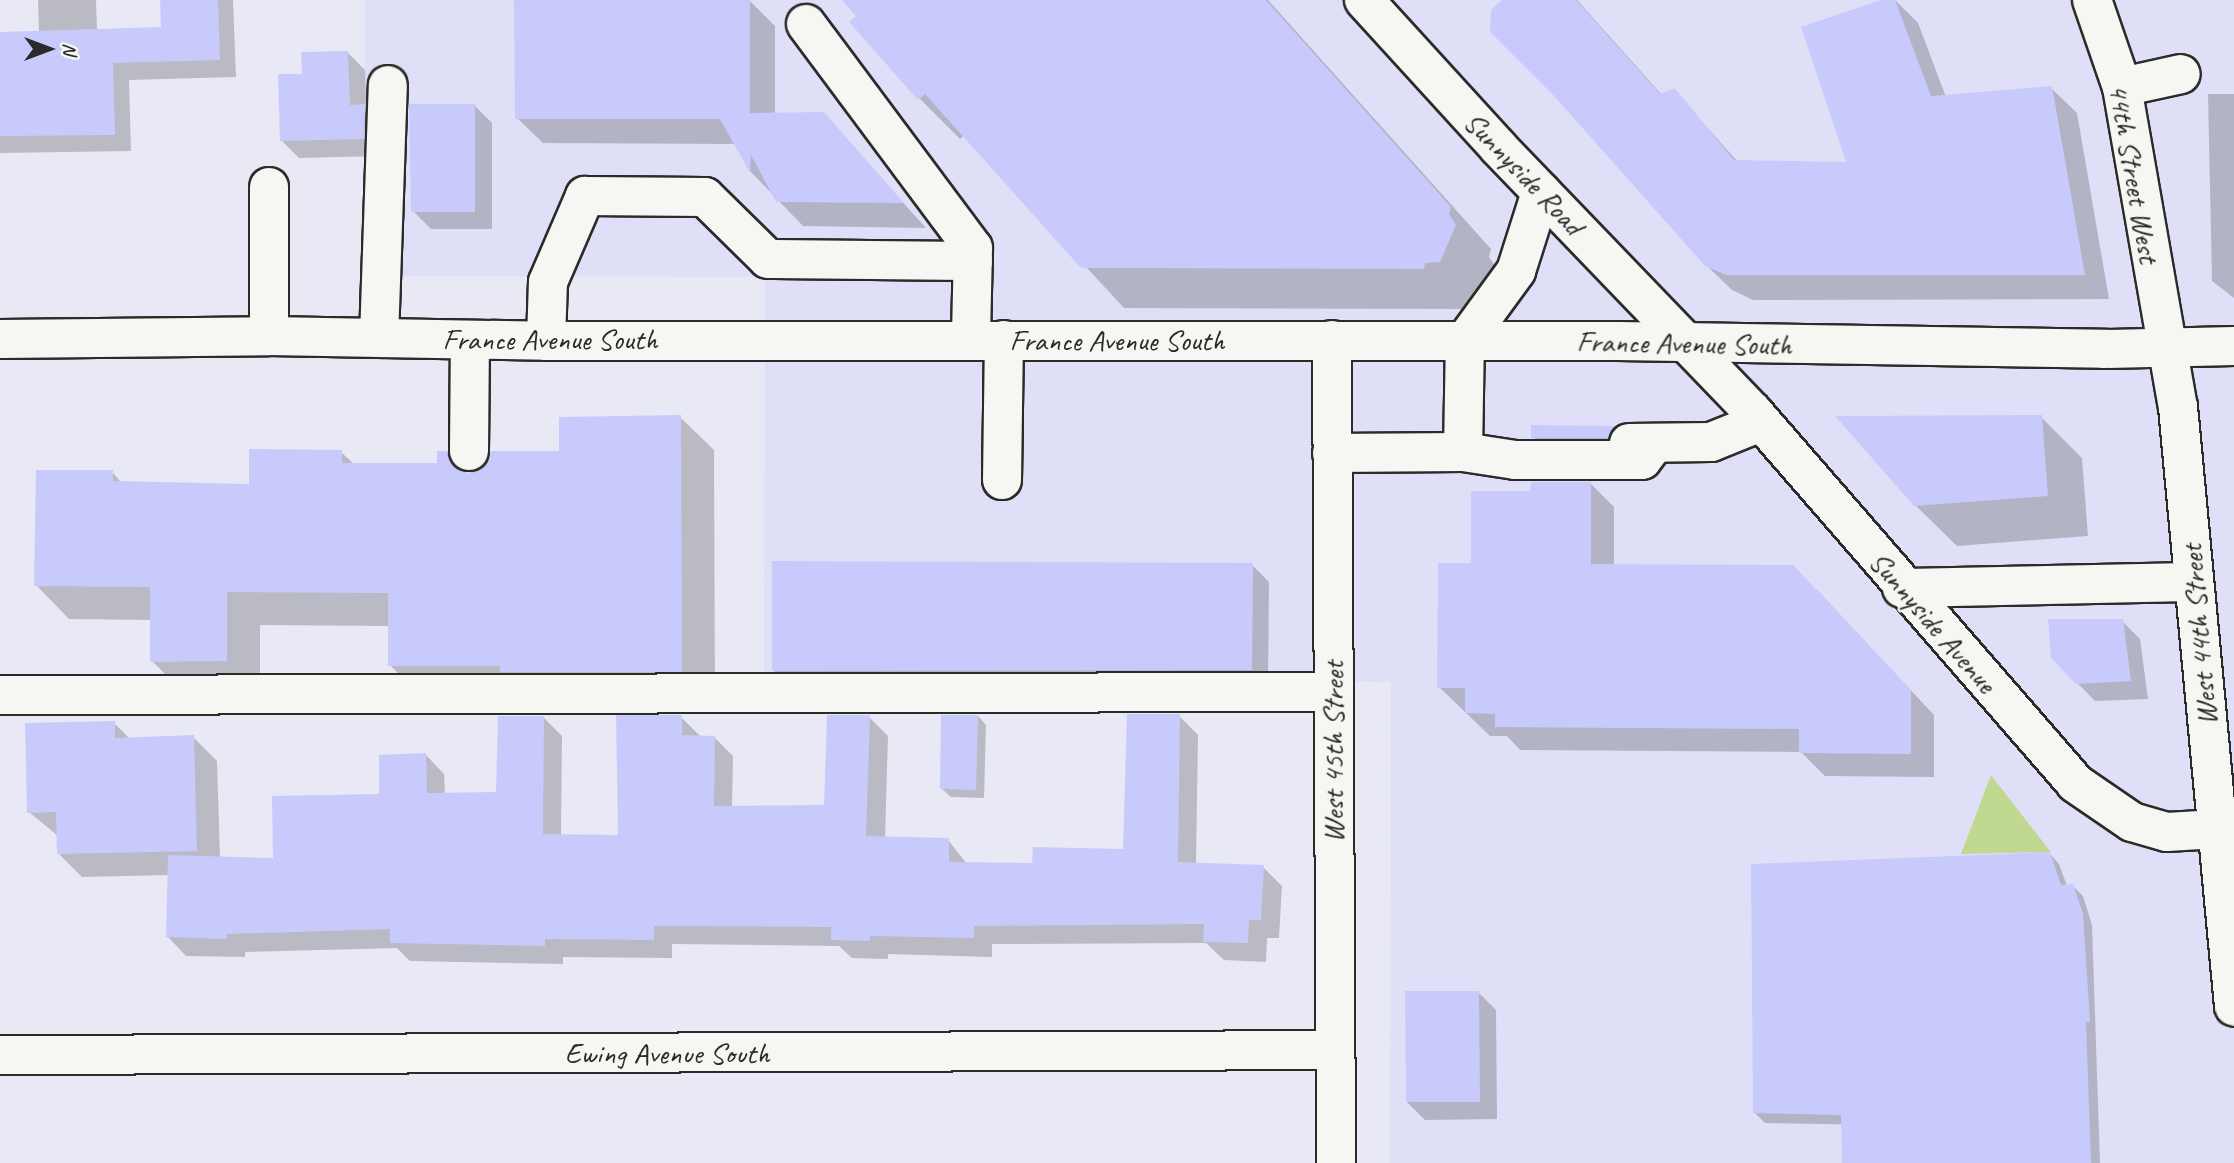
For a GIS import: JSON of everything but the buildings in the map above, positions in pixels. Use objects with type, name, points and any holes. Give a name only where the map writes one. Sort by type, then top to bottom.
[{"type":"street","name":"Sunnyside Road","points":[[1364,0],[1541,192],[1689,342]]},
{"type":"street","name":"44th Street West","points":[[2092,0],[2122,87],[2166,349]]},
{"type":"street","points":[[806,24],[973,248],[973,261],[988,339],[1003,480]]},
{"type":"street","points":[[2122,87],[2181,74]]},
{"type":"street","points":[[379,338],[388,85]]},
{"type":"street","points":[[269,187],[269,336]]},
{"type":"street","points":[[1463,452],[1465,341],[1516,271],[1541,192]]},
{"type":"street","points":[[546,341],[548,282],[585,196],[705,197],[768,259],[973,261]]},
{"type":"street","name":"France Avenue South","points":[[0,339],[269,336],[546,341],[1332,340],[2166,349],[2234,346]]},
{"type":"street","points":[[469,452],[470,340]]},
{"type":"street","name":"West 45th Street","points":[[1332,340],[1336,1163]]},
{"type":"street","name":"Sunnyside Avenue","points":[[1689,342],[2075,783],[2105,808],[2167,832],[2217,829]]},
{"type":"street","name":"West 44th Street","points":[[2166,349],[2178,407],[2234,1006]]},
{"type":"street","points":[[1332,453],[1463,452],[1516,442],[1711,442],[1761,422]]},
{"type":"street","points":[[1902,588],[2194,582]]},
{"type":"street","points":[[0,695],[1333,692]]},
{"type":"street","name":"Ewing Avenue South","points":[[0,1055],[1335,1050]]},
{"type":"shaded area","points":[[365,0],[2234,0],[2234,1163],[1390,1163],[1391,682],[764,678],[765,277],[364,276]]},
{"type":"green space","points":[[1991,775],[2050,851],[2050,852],[1961,854]]}]
